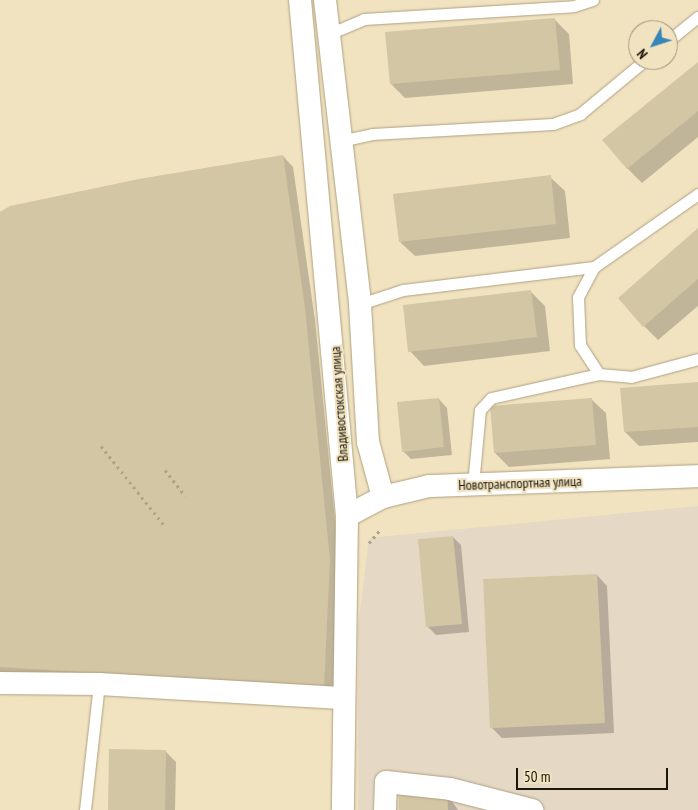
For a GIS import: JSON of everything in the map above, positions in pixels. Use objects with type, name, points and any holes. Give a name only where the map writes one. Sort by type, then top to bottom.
[{"type":"street","name":"Владивостокская улица","points":[[300,0],[348,516],[342,698],[343,810]]},
{"type":"street","points":[[325,0],[360,304],[368,442],[383,497]]},
{"type":"street","name":"Новотранспортная улица","points":[[348,516],[383,497],[429,486],[698,476]]},
{"type":"street","points":[[0,683],[99,684],[342,698]]},
{"type":"street","points":[[385,810],[386,782],[450,789],[532,810]]},
{"type":"lane","points":[[328,34],[364,19],[574,6],[592,0]]},
{"type":"lane","points":[[678,33],[698,17]]},
{"type":"lane","points":[[340,141],[372,134],[553,124],[580,114],[633,70]]},
{"type":"lane","points":[[599,374],[580,345],[578,297],[594,267],[698,194]]},
{"type":"lane","points":[[360,304],[404,290],[594,267]]},
{"type":"lane","points":[[473,484],[480,410],[490,398],[599,374],[631,377],[698,359]]},
{"type":"lane","points":[[85,810],[99,684]]},
{"type":"path","points":[[101,446],[163,524]]},
{"type":"path","points":[[165,470],[185,496]]},
{"type":"shaded area","points":[[698,506],[698,810],[448,810],[447,793],[399,793],[399,810],[358,810],[358,627],[369,538]],"holes":[[[453,536],[462,624],[418,539]],[[597,574],[604,723],[491,728],[483,579]]]},
{"type":"building","points":[[555,18],[560,70],[390,84],[385,32]]},
{"type":"building","points":[[698,62],[698,111],[627,169],[602,140]]},
{"type":"building","points":[[283,155],[305,308],[330,560],[324,687],[0,667],[0,212],[10,206],[139,179]]},
{"type":"building","points":[[551,175],[556,224],[399,242],[393,194]]},
{"type":"building","points":[[698,228],[698,279],[643,327],[618,298]]},
{"type":"building","points":[[531,290],[537,337],[408,352],[403,305]]},
{"type":"building","points":[[698,382],[698,427],[624,432],[620,388]]},
{"type":"building","points":[[439,398],[444,447],[402,452],[397,402]]},
{"type":"building","points":[[592,398],[596,445],[494,453],[490,406]]},
{"type":"building","points":[[453,536],[462,624],[426,627],[418,539]]},
{"type":"building","points":[[597,574],[605,723],[490,728],[483,579]]},
{"type":"building","points":[[109,749],[166,750],[165,810],[108,810]]},
{"type":"building","points":[[447,792],[448,810],[399,810],[399,793]]}]
